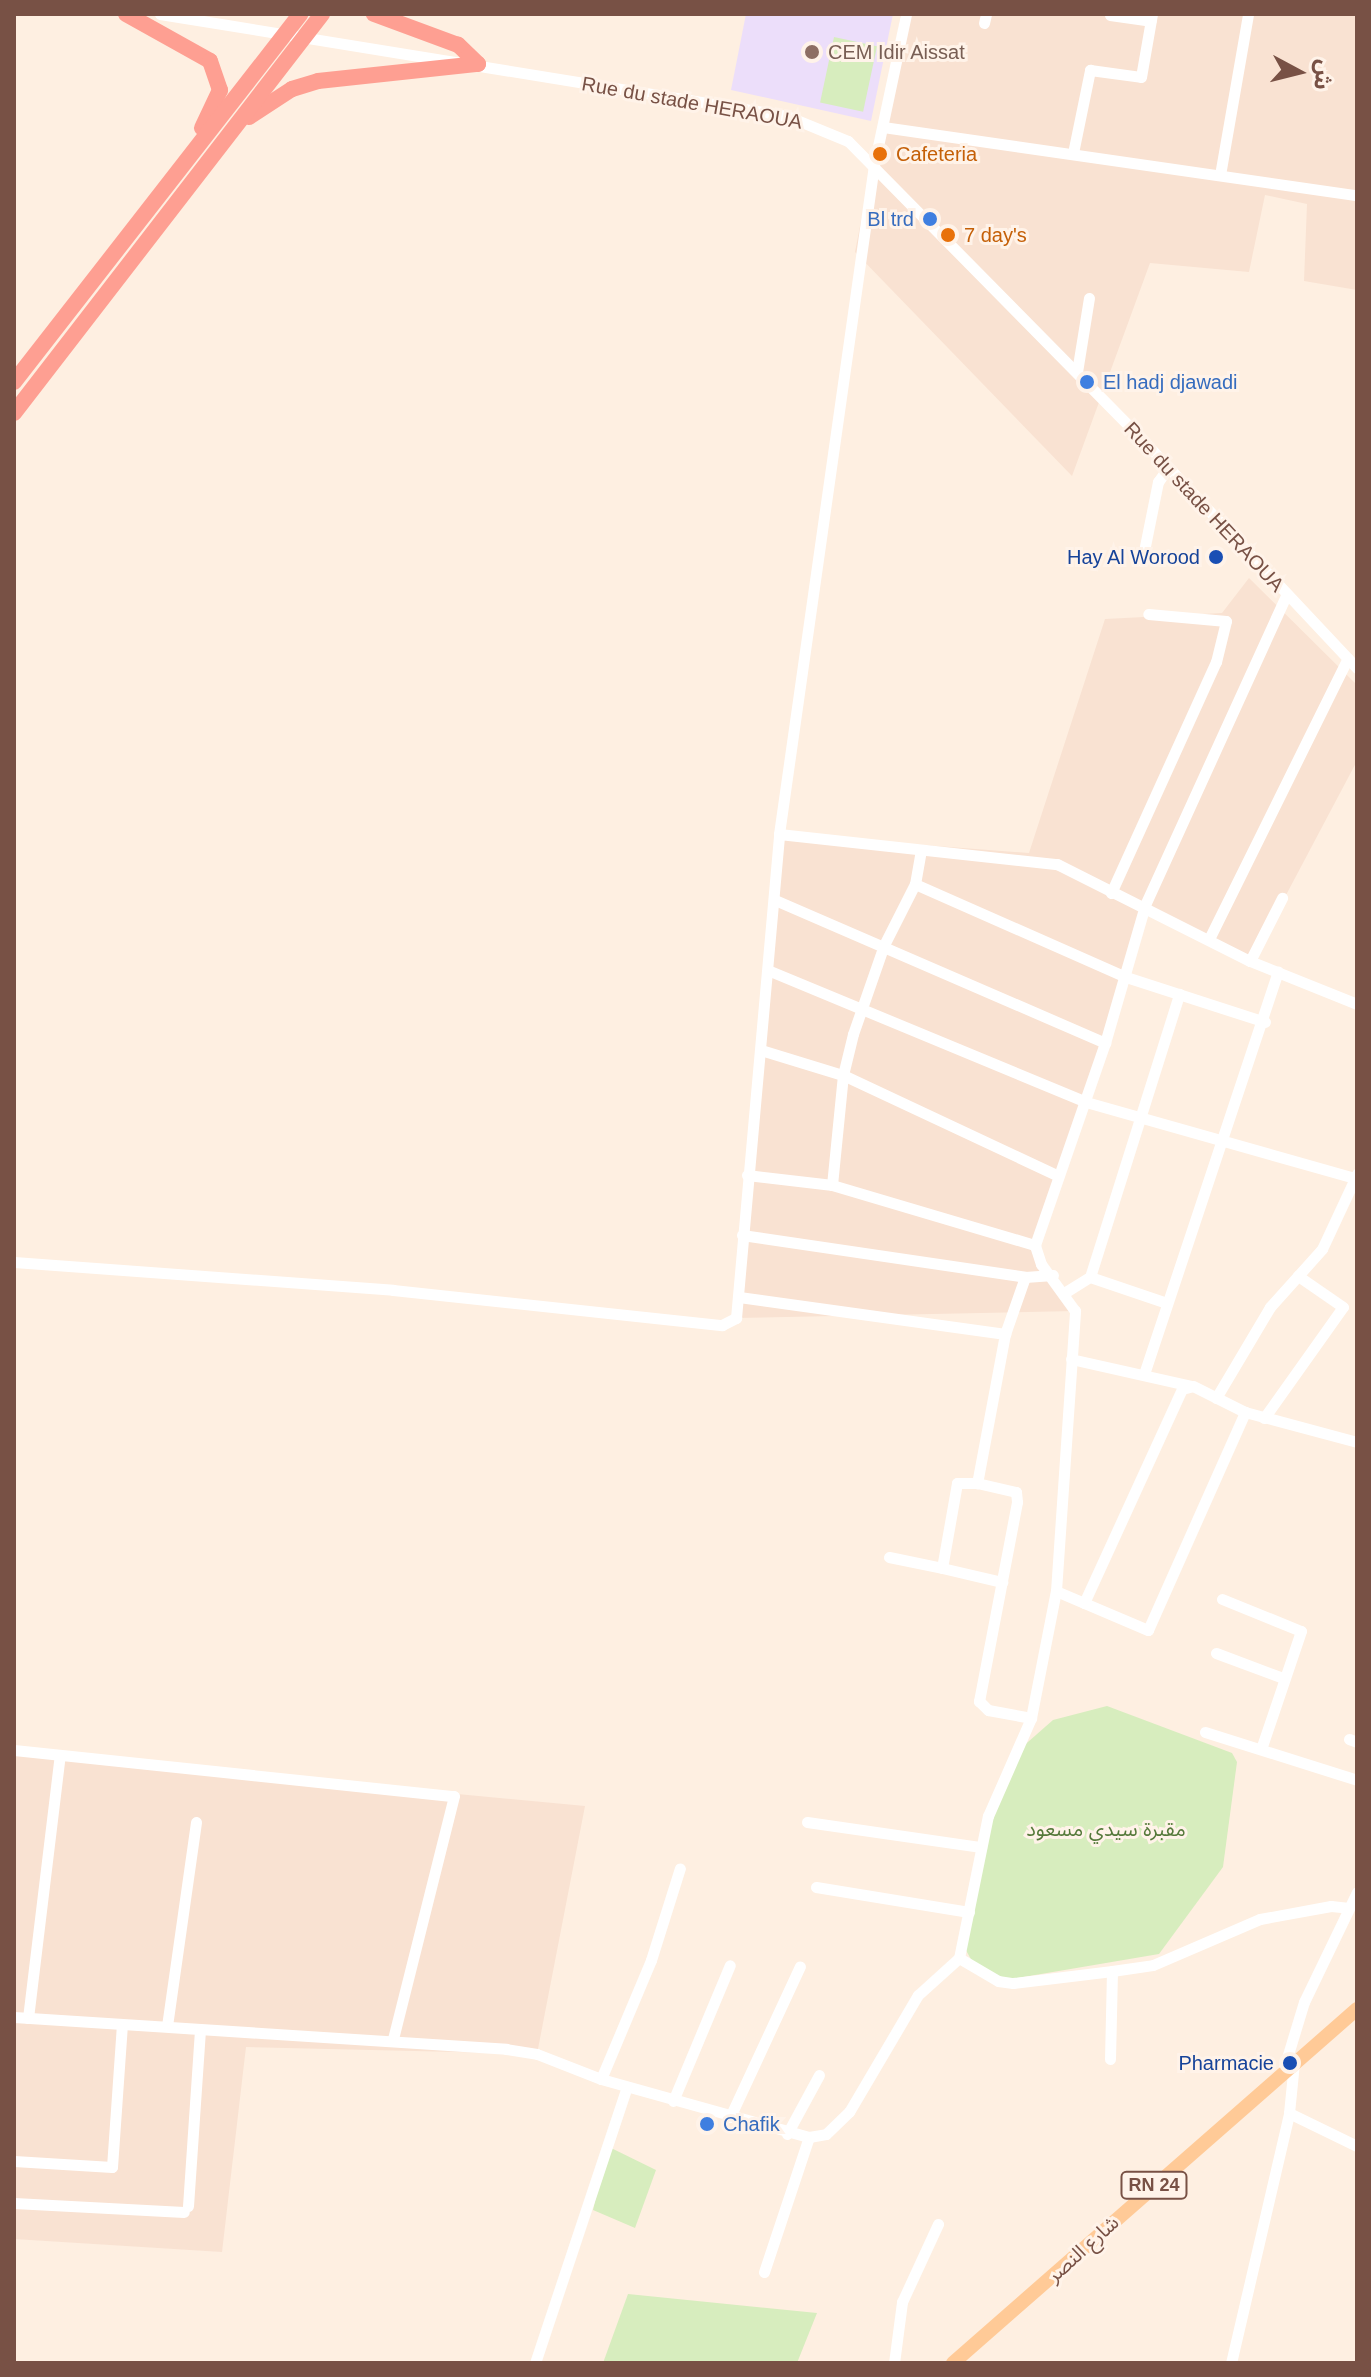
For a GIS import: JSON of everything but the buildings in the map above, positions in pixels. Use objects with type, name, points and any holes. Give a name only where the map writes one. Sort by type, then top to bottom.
[{"type":"highway","points":[[126,14],[200,53],[218,75],[220,90],[210,113],[172,180]]},
{"type":"highway","points":[[14,382],[300,14]]},
{"type":"highway","points":[[14,413],[322,14]]},
{"type":"highway","points":[[374,14],[458,45],[478,64]]},
{"type":"highway","points":[[235,127],[292,89],[318,81],[478,64]]},
{"type":"main road","name":"شارع النصر","points":[[953,2363],[1357,2009]]},
{"type":"street","name":"Rue du stade HERAOUA","points":[[160,14],[787,116],[848,141],[1077,372],[1357,668]]},
{"type":"street","points":[[14,1262],[393,1290],[722,1325],[736,1318],[747,1175],[770,971],[779,834],[874,165],[906,14]]},
{"type":"street","points":[[1220,175],[1248,14]]},
{"type":"street","points":[[1073,153],[1090,70],[1141,77],[1151,17],[1110,15]]},
{"type":"street","points":[[883,127],[1357,195]]},
{"type":"street","points":[[1077,372],[1089,298]]},
{"type":"street","points":[[1142,561],[1158,482],[1167,469]]},
{"type":"street","points":[[14,2017],[393,2039],[537,2054],[627,2087],[787,2134],[809,2137],[826,2134],[849,2112],[918,1995],[959,1958],[988,1816],[1031,1718],[1056,1591],[1075,1311],[1053,1275],[1041,1264],[1035,1245],[1086,1102],[1126,977],[1145,905],[1286,595]]},
{"type":"street","points":[[1111,893],[1216,662],[1226,621],[1148,614]]},
{"type":"street","points":[[1209,939],[1348,658]]},
{"type":"street","points":[[779,834],[1057,864],[1111,893],[1145,905],[1250,961],[1357,1004]]},
{"type":"street","points":[[832,1185],[843,1075],[884,945],[915,884],[921,851]]},
{"type":"street","points":[[915,884],[1126,977],[1263,1022]]},
{"type":"street","points":[[1250,961],[1282,898]]},
{"type":"street","points":[[775,900],[1105,1043]]},
{"type":"street","points":[[770,971],[1086,1102],[1356,1176],[1322,1249],[1270,1307],[1216,1398]]},
{"type":"street","points":[[1145,1371],[1278,972]]},
{"type":"street","points":[[1064,1293],[1090,1277],[1179,994]]},
{"type":"street","points":[[761,1050],[843,1075],[1059,1176]]},
{"type":"street","points":[[747,1175],[832,1185],[1035,1245]]},
{"type":"street","points":[[742,1235],[1025,1277],[1053,1275]]},
{"type":"street","points":[[1264,1418],[1343,1307],[1298,1276]]},
{"type":"street","points":[[977,1483],[1005,1334],[1025,1277]]},
{"type":"street","points":[[1090,1277],[1167,1303]]},
{"type":"street","points":[[739,1297],[1005,1334]]},
{"type":"street","points":[[1071,1359],[1193,1386],[1245,1412],[1357,1442]]},
{"type":"street","points":[[1084,1603],[1182,1389],[1193,1386]]},
{"type":"street","points":[[1056,1591],[1148,1630],[1245,1412]]},
{"type":"street","points":[[942,1568],[957,1483],[977,1483],[1017,1495],[979,1701],[988,1710],[1031,1718]]},
{"type":"street","points":[[889,1557],[1002,1582]]},
{"type":"street","points":[[1222,1599],[1301,1631],[1262,1746]]},
{"type":"street","points":[[1216,1653],[1283,1678]]},
{"type":"street","points":[[1205,1732],[1262,1746],[1357,1780]]},
{"type":"street","points":[[14,1750],[454,1796],[393,2039]]},
{"type":"street","points":[[28,2018],[60,1755]]},
{"type":"street","points":[[167,2026],[196,1822]]},
{"type":"street","points":[[807,1822],[981,1847]]},
{"type":"street","points":[[601,2079],[660,1935],[680,1868]]},
{"type":"street","points":[[816,1887],[969,1912]]},
{"type":"street","points":[[1231,2363],[1289,2113],[1289,2067],[1304,2002],[1357,1892]]},
{"type":"street","points":[[959,1958],[998,1981],[1013,1983],[1112,1971],[1153,1965],[1260,1919],[1331,1906],[1349,1908]]},
{"type":"street","points":[[673,2101],[730,1965]]},
{"type":"street","points":[[730,2117],[800,1966]]},
{"type":"street","points":[[1110,2059],[1112,1971]]},
{"type":"street","points":[[14,2161],[112,2167],[122,2025]]},
{"type":"street","points":[[14,2203],[186,2209],[200,2029]]},
{"type":"street","points":[[787,2134],[819,2075]]},
{"type":"street","points":[[535,2363],[627,2087]]},
{"type":"street","points":[[1289,2113],[1357,2146]]},
{"type":"street","points":[[764,2272],[809,2137]]},
{"type":"street","points":[[894,2363],[902,2302],[938,2224]]},
{"type":"shaded area","name":"CEM Idir Aissat","points":[[746,14],[893,14],[871,121],[731,90]]},
{"type":"shaded area","points":[[901,14],[1357,14],[1357,290],[1304,281],[1307,204],[1265,195],[1249,272],[1150,263],[1072,476],[855,252]]},
{"type":"shaded area","points":[[1249,578],[1357,685],[1357,761],[1250,963],[1145,905],[1035,1244],[1075,1311],[736,1318],[779,834],[1029,853],[1105,619],[1222,613]]},
{"type":"shaded area","points":[[14,1752],[585,1806],[537,2054],[246,2047],[222,2252],[14,2239]]},
{"type":"green space","points":[[834,37],[877,46],[863,112],[820,103]]},
{"type":"green space","name":"مقبرة سيدي مسعود","points":[[1107,1706],[1232,1753],[1237,1762],[1223,1867],[1159,1954],[1005,1980],[973,1963],[962,1943],[977,1854],[1013,1755],[1053,1720]]},
{"type":"green space","points":[[607,2146],[656,2170],[635,2228],[593,2210]]},
{"type":"green space","points":[[628,2294],[817,2313],[797,2363],[603,2363]]},
{"type":"place","name":"CEM Idir Aissat","points":[[812,52]]},
{"type":"place","name":"Cafeteria","points":[[880,154]]},
{"type":"place","name":"Bl trd","points":[[930,219]]},
{"type":"place","name":"7 day's","points":[[948,235]]},
{"type":"place","name":"El hadj djawadi","points":[[1087,382]]},
{"type":"place","name":"Hay Al Worood","points":[[1216,557]]},
{"type":"place","name":"Pharmacie","points":[[1290,2063]]},
{"type":"place","name":"Chafik","points":[[707,2124]]}]
